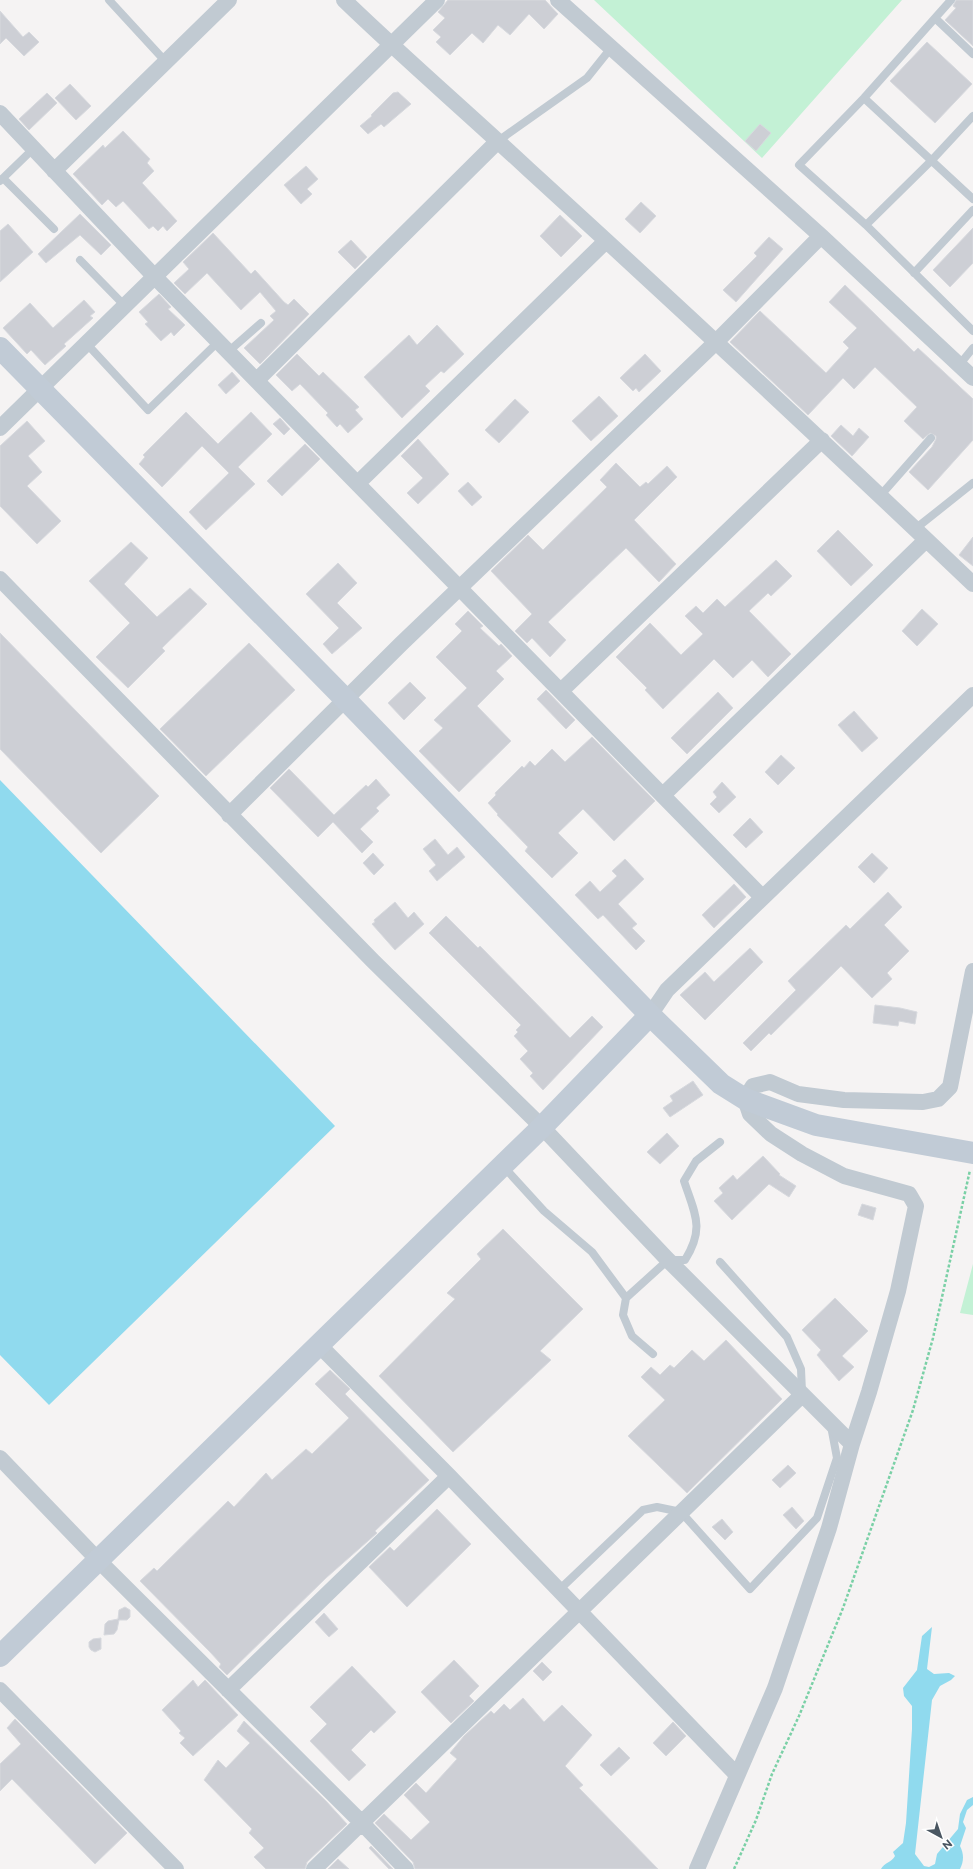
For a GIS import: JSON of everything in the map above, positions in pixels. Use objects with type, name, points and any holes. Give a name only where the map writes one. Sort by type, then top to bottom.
[{"type":"street","points":[[54,171],[229,0]]},
{"type":"street","points":[[344,0],[391,45],[498,141],[822,440],[973,584]]},
{"type":"street","points":[[0,428],[437,0]]},
{"type":"street","points":[[558,0],[821,236],[960,364],[973,378]]},
{"type":"street","points":[[0,113],[154,276],[562,690],[762,897]]},
{"type":"street","points":[[257,380],[498,141]]},
{"type":"street","points":[[230,815],[344,699],[460,586],[716,342],[821,236]]},
{"type":"street","points":[[358,483],[606,240]]},
{"type":"street","points":[[0,348],[344,699],[650,1015],[721,1084],[745,1099],[816,1125],[970,1155]]},
{"type":"street","points":[[562,690],[822,440]]},
{"type":"street","points":[[663,794],[926,540]]},
{"type":"street","points":[[0,580],[373,961],[542,1127],[668,1260],[852,1444]]},
{"type":"street","points":[[0,1656],[542,1127],[650,1015],[667,990],[973,695]]},
{"type":"street","points":[[745,1099],[754,1086],[770,1082],[798,1094],[844,1100],[923,1102],[938,1099],[950,1087],[973,971]]},
{"type":"street","points":[[697,1869],[778,1680],[829,1528],[852,1444],[869,1392],[898,1291],[916,1206],[909,1194],[844,1176],[802,1154],[771,1134],[750,1114],[745,1099]]},
{"type":"street","points":[[318,1344],[449,1476],[737,1775]]},
{"type":"street","points":[[314,1869],[802,1395]]},
{"type":"street","points":[[0,1458],[98,1560],[362,1823],[406,1869]]},
{"type":"street","points":[[228,1690],[449,1476]]},
{"type":"street","points":[[0,1690],[176,1869]]},
{"type":"lane","points":[[109,0],[166,62]]},
{"type":"lane","points":[[951,0],[864,98],[799,166],[866,225],[973,331]]},
{"type":"lane","points":[[935,18],[973,54]]},
{"type":"lane","points":[[498,141],[587,78],[611,48]]},
{"type":"lane","points":[[864,98],[973,199]]},
{"type":"lane","points":[[866,225],[932,160],[973,116]]},
{"type":"lane","points":[[33,149],[1,180],[54,229]]},
{"type":"lane","points":[[914,273],[973,210]]},
{"type":"lane","points":[[80,260],[124,305]]},
{"type":"lane","points":[[86,343],[148,410],[224,346],[261,323]]},
{"type":"lane","points":[[960,364],[973,348]]},
{"type":"lane","points":[[880,496],[931,438]]},
{"type":"lane","points":[[915,529],[973,483]]},
{"type":"lane","points":[[653,1354],[632,1336],[622,1315],[626,1298],[668,1260],[685,1260],[694,1245],[697,1220],[684,1181],[696,1161],[720,1142]]},
{"type":"lane","points":[[503,1165],[544,1211],[592,1252],[626,1298]]},
{"type":"lane","points":[[720,1262],[787,1336],[801,1369],[802,1395]]},
{"type":"lane","points":[[559,1590],[643,1510],[657,1507],[681,1512],[750,1589],[817,1518],[837,1458],[831,1424]]},
{"type":"path","points":[[734,1869],[756,1820],[772,1774],[799,1716],[843,1608],[912,1410],[933,1338],[970,1155]]},
{"type":"green space","points":[[594,0],[902,0],[762,158]]},
{"type":"green space","points":[[973,1264],[973,1315],[960,1313]]},
{"type":"water","points":[[0,780],[335,1126],[49,1405],[0,1355]]},
{"type":"water","points":[[932,1627],[927,1669],[934,1674],[949,1673],[955,1676],[940,1686],[932,1700],[915,1854],[924,1866],[929,1867],[935,1864],[937,1854],[958,1829],[960,1814],[967,1800],[973,1797],[973,1805],[967,1810],[963,1822],[966,1828],[960,1846],[963,1855],[962,1863],[960,1869],[881,1869],[894,1858],[895,1856],[893,1852],[903,1843],[906,1823],[912,1706],[904,1696],[903,1688],[917,1670],[922,1636]]},
{"type":"building","points":[[448,0],[545,0],[558,14],[544,29],[529,14],[510,35],[498,25],[483,43],[472,33],[450,55],[436,42],[441,37],[433,30],[445,18],[438,12]]},
{"type":"building","points":[[956,0],[973,0],[973,46],[945,20],[956,8],[953,6]]},
{"type":"building","points":[[0,11],[23,37],[29,32],[39,42],[24,56],[6,38],[0,44]]},
{"type":"building","points":[[927,42],[972,84],[935,123],[890,81]]},
{"type":"building","points":[[70,84],[91,106],[76,120],[55,98]]},
{"type":"building","points":[[398,92],[411,104],[384,127],[381,124],[368,134],[360,126],[372,116],[371,115],[393,93]]},
{"type":"building","points":[[47,93],[57,103],[29,130],[19,119]]},
{"type":"building","points":[[760,124],[771,133],[756,151],[745,141]]},
{"type":"building","points":[[123,131],[150,159],[147,163],[154,171],[142,183],[177,221],[167,231],[163,226],[158,231],[153,226],[149,229],[123,201],[116,207],[108,199],[102,205],[73,174],[103,145],[105,148]]},
{"type":"building","points":[[306,166],[318,179],[307,189],[312,194],[301,204],[284,185]]},
{"type":"building","points":[[641,202],[656,216],[640,233],[625,219]]},
{"type":"building","points":[[80,214],[111,245],[101,255],[80,235],[46,263],[38,254]]},
{"type":"building","points":[[560,215],[582,236],[561,257],[540,236]]},
{"type":"building","points":[[8,224],[33,252],[0,282],[0,231]]},
{"type":"building","points":[[973,228],[973,263],[950,287],[933,270]]},
{"type":"building","points":[[213,233],[251,274],[255,270],[284,302],[288,305],[294,299],[309,314],[260,364],[244,348],[274,320],[270,316],[276,311],[260,292],[241,310],[207,273],[185,294],[174,283],[189,269],[183,262]]},
{"type":"building","points":[[769,237],[783,249],[736,302],[723,290],[757,256],[754,253]]},
{"type":"building","points":[[351,240],[367,257],[355,269],[338,252]]},
{"type":"building","points":[[845,285],[914,352],[918,348],[973,399],[973,440],[928,490],[909,472],[932,447],[936,436],[930,433],[923,439],[904,421],[917,407],[875,367],[854,389],[843,378],[808,415],[730,342],[760,311],[826,373],[849,348],[843,342],[857,328],[829,302]]},
{"type":"building","points":[[159,294],[171,307],[168,309],[185,325],[174,336],[171,332],[161,341],[145,324],[148,322],[139,312]]},
{"type":"building","points":[[84,300],[95,312],[90,316],[93,318],[64,344],[66,346],[45,365],[31,350],[27,354],[3,328],[30,303],[53,328]]},
{"type":"building","points":[[437,325],[464,354],[444,373],[441,371],[425,386],[430,391],[402,418],[364,377],[409,335],[417,345]]},
{"type":"building","points":[[297,354],[319,376],[323,372],[359,407],[355,410],[363,419],[348,433],[340,424],[337,427],[326,415],[328,413],[300,384],[292,391],[276,375]]},
{"type":"building","points":[[645,354],[661,371],[639,392],[636,388],[633,391],[620,378]]},
{"type":"building","points":[[232,372],[240,381],[226,394],[218,385]]},
{"type":"building","points":[[599,396],[618,416],[591,441],[572,421]]},
{"type":"building","points":[[515,399],[529,412],[499,443],[485,430]]},
{"type":"building","points":[[186,412],[218,444],[251,412],[272,434],[238,467],[255,484],[206,530],[189,512],[229,473],[202,446],[162,487],[139,464],[145,457],[143,455]]},
{"type":"building","points":[[280,418],[290,429],[284,435],[273,424]]},
{"type":"building","points":[[27,421],[45,441],[28,456],[42,472],[27,486],[61,521],[37,544],[0,506],[0,446]]},
{"type":"building","points":[[841,425],[853,436],[859,428],[869,437],[852,456],[831,436]]},
{"type":"building","points":[[418,439],[449,474],[418,504],[407,493],[423,478],[401,456]]},
{"type":"building","points":[[305,444],[320,459],[282,496],[267,481]]},
{"type":"building","points":[[616,463],[640,487],[646,482],[648,484],[667,466],[677,477],[634,520],[676,564],[659,582],[626,548],[548,622],[566,640],[550,657],[532,638],[527,643],[515,631],[532,614],[491,571],[528,535],[543,550],[607,487],[600,480]]},
{"type":"building","points":[[468,482],[482,497],[472,506],[458,491]]},
{"type":"building","points":[[838,530],[873,565],[851,586],[817,551]]},
{"type":"building","points":[[973,537],[973,566],[959,555]]},
{"type":"building","points":[[131,542],[148,558],[124,584],[157,617],[190,588],[207,604],[162,648],[165,651],[128,688],[96,657],[130,623],[89,581]]},
{"type":"building","points":[[776,560],[792,576],[771,596],[768,593],[749,611],[791,654],[768,677],[752,660],[733,678],[714,659],[663,709],[645,690],[647,688],[616,657],[650,623],[681,655],[703,634],[685,616],[696,606],[703,613],[717,599],[725,607]]},
{"type":"building","points":[[338,563],[357,583],[337,603],[362,628],[332,654],[323,644],[339,628],[306,594]]},
{"type":"building","points":[[922,609],[938,624],[917,646],[902,631]]},
{"type":"building","points":[[468,611],[483,626],[480,628],[499,646],[501,644],[512,656],[496,671],[504,679],[477,706],[511,741],[459,792],[419,751],[443,728],[434,720],[467,688],[436,657],[462,631],[455,624]]},
{"type":"building","points":[[0,633],[159,796],[101,853],[0,749]]},
{"type":"building","points":[[249,643],[295,690],[206,776],[160,729]]},
{"type":"building","points":[[410,682],[426,698],[404,720],[388,703]]},
{"type":"building","points":[[546,690],[575,720],[566,729],[537,699]]},
{"type":"building","points":[[718,692],[733,708],[687,754],[671,738]]},
{"type":"building","points":[[854,711],[878,738],[862,752],[838,725]]},
{"type":"building","points":[[592,737],[655,801],[614,841],[583,809],[558,833],[578,853],[552,878],[525,851],[528,847],[497,815],[498,814],[488,803],[496,795],[495,793],[522,766],[524,768],[530,761],[535,766],[552,749],[565,762]]},
{"type":"building","points":[[781,755],[795,768],[778,785],[765,772]]},
{"type":"building","points":[[289,769],[334,815],[366,785],[368,787],[376,779],[390,795],[376,808],[379,811],[360,829],[373,842],[362,853],[333,822],[318,837],[270,788]]},
{"type":"building","points":[[722,782],[736,797],[719,813],[710,804],[717,797],[713,792]]},
{"type":"building","points":[[750,818],[763,832],[746,848],[733,835]]},
{"type":"building","points":[[435,839],[448,855],[457,847],[465,857],[437,881],[429,871],[436,865],[423,849]]},
{"type":"building","points":[[373,853],[384,865],[374,875],[363,863]]},
{"type":"building","points":[[872,853],[888,868],[874,883],[858,867]]},
{"type":"building","points":[[625,859],[644,879],[618,904],[637,924],[632,928],[645,941],[636,950],[603,915],[598,919],[575,895],[590,881],[600,892],[617,876],[612,871]]},
{"type":"building","points":[[734,884],[746,897],[714,928],[702,915]]},
{"type":"building","points":[[888,892],[902,907],[884,925],[909,951],[887,973],[892,979],[872,998],[841,966],[771,1035],[769,1033],[751,1051],[743,1043],[796,990],[788,981],[846,925],[850,929]]},
{"type":"building","points":[[395,902],[408,918],[414,912],[424,924],[395,950],[372,924],[375,922],[374,920]]},
{"type":"building","points":[[446,916],[478,948],[480,946],[570,1038],[592,1016],[603,1027],[543,1090],[530,1076],[533,1073],[520,1059],[528,1051],[514,1036],[518,1032],[516,1030],[521,1025],[429,933]]},
{"type":"building","points":[[750,948],[763,962],[705,1020],[680,995],[705,972],[714,982]]},
{"type":"building","points":[[875,1005],[917,1012],[915,1024],[899,1021],[898,1026],[873,1023]]},
{"type":"building","points":[[693,1081],[703,1095],[670,1117],[663,1108],[673,1101],[670,1096]]},
{"type":"building","points":[[667,1133],[679,1146],[660,1164],[647,1152]]},
{"type":"building","points":[[763,1156],[780,1174],[779,1175],[796,1186],[789,1197],[769,1184],[732,1220],[714,1201],[723,1193],[719,1188],[733,1175],[737,1180]]},
{"type":"building","points":[[862,1204],[876,1208],[873,1220],[858,1215]]},
{"type":"building","points":[[503,1229],[583,1309],[540,1351],[551,1360],[453,1452],[379,1376],[455,1299],[447,1293],[481,1259],[477,1254]]},
{"type":"building","points":[[835,1298],[868,1331],[842,1356],[854,1367],[839,1381],[817,1355],[821,1350],[802,1330]]},
{"type":"building","points":[[726,1340],[782,1399],[687,1493],[628,1436],[665,1400],[641,1377],[651,1367],[660,1375],[670,1365],[674,1368],[692,1350],[704,1361]]},
{"type":"building","points":[[330,1370],[350,1389],[345,1394],[429,1480],[375,1531],[377,1533],[326,1578],[227,1675],[219,1667],[221,1664],[210,1652],[140,1581],[154,1568],[157,1571],[228,1501],[234,1507],[266,1473],[272,1480],[306,1449],[312,1454],[349,1418],[315,1384]]},
{"type":"building","points":[[788,1465],[796,1473],[780,1488],[772,1480]]},
{"type":"building","points":[[792,1507],[804,1521],[796,1529],[783,1515]]},
{"type":"building","points":[[437,1509],[471,1544],[407,1607],[369,1567],[390,1547],[394,1551]]},
{"type":"building","points":[[722,1519],[733,1532],[725,1540],[712,1527]]},
{"type":"building","points":[[125,1607],[130,1610],[130,1617],[127,1620],[119,1620],[117,1630],[114,1634],[104,1635],[105,1624],[108,1621],[118,1619],[119,1610]]},
{"type":"building","points":[[324,1613],[338,1629],[329,1637],[315,1622]]},
{"type":"building","points":[[101,1638],[101,1649],[95,1652],[91,1650],[89,1647],[89,1642],[93,1639]]},
{"type":"building","points":[[454,1660],[479,1686],[469,1696],[474,1701],[451,1723],[421,1692]]},
{"type":"building","points":[[542,1662],[552,1672],[543,1681],[533,1671]]},
{"type":"building","points":[[352,1666],[396,1712],[374,1733],[371,1730],[351,1750],[366,1765],[349,1781],[310,1741],[327,1724],[310,1707]]},
{"type":"building","points":[[193,1680],[198,1687],[205,1680],[238,1715],[193,1756],[180,1743],[185,1738],[179,1733],[181,1731],[162,1710]]},
{"type":"building","points":[[523,1698],[544,1722],[562,1705],[592,1735],[565,1766],[583,1785],[579,1788],[658,1869],[415,1869],[413,1862],[375,1823],[384,1814],[411,1840],[430,1822],[404,1795],[416,1783],[426,1793],[457,1759],[450,1753],[464,1736],[491,1711],[494,1714],[504,1704],[510,1710]]},
{"type":"building","points":[[15,1719],[127,1833],[95,1864],[12,1779],[0,1791],[0,1764],[21,1744],[7,1728]]},
{"type":"building","points":[[244,1721],[326,1801],[347,1824],[307,1862],[305,1869],[266,1869],[254,1857],[264,1848],[249,1833],[252,1829],[204,1780],[218,1760],[226,1768],[250,1743],[237,1731]]},
{"type":"building","points":[[673,1722],[686,1736],[666,1756],[653,1743]]},
{"type":"building","points":[[619,1747],[630,1758],[611,1776],[600,1765]]},
{"type":"building","points":[[371,1846],[393,1869],[389,1869],[369,1848]]},
{"type":"building","points":[[338,1859],[349,1869],[328,1869]]}]
